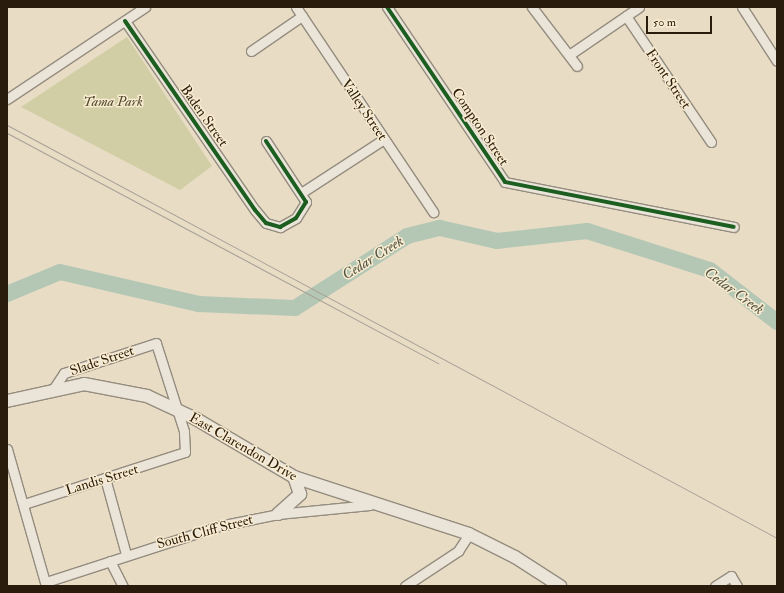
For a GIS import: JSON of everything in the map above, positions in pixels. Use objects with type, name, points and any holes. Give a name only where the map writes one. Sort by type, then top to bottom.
[{"type":"street","points":[[7,99],[145,7]]},
{"type":"street","name":"Valley Street","points":[[296,7],[433,212]]},
{"type":"street","name":"Compton Street","points":[[388,7],[505,182],[734,227]]},
{"type":"street","points":[[532,7],[577,66]]},
{"type":"street","points":[[569,55],[639,7]]},
{"type":"street","points":[[742,7],[777,61]]},
{"type":"street","points":[[251,51],[302,16]]},
{"type":"street","name":"Front Street","points":[[626,16],[711,142]]},
{"type":"street","name":"Baden Street","points":[[125,20],[266,223],[280,227],[289,223],[306,202],[301,193]]},
{"type":"street","points":[[266,141],[301,193],[384,139]]},
{"type":"street","name":"Slade Street","points":[[54,388],[64,373],[156,343],[176,408]]},
{"type":"street","name":"East Clarendon Drive","points":[[7,400],[54,388],[84,384],[114,387],[176,408],[294,478],[370,505],[469,534],[515,557],[560,586]]},
{"type":"street","name":"Landis Street","points":[[24,504],[180,456],[185,452],[186,442],[176,408]]},
{"type":"street","points":[[7,449],[46,584]]},
{"type":"street","points":[[105,478],[126,554]]},
{"type":"street","points":[[278,514],[300,494],[294,478]]},
{"type":"street","name":"South Cliff Street","points":[[46,584],[126,554],[219,526],[278,514],[370,505]]},
{"type":"street","points":[[405,586],[458,551],[469,534]]},
{"type":"street","points":[[110,561],[123,586]]},
{"type":"street","points":[[715,586],[731,576],[737,586]]},
{"type":"green space","name":"Tama Park","points":[[127,37],[212,166],[180,190],[21,107]]},
{"type":"waterway","name":"Cedar Creek","points":[[7,294],[60,272],[199,304],[295,308],[407,236],[440,228],[497,241],[587,231],[710,270],[777,322]]},
{"type":"tram line","points":[[7,125],[777,538]]},
{"type":"tram line","points":[[7,133],[438,363]]},
{"type":"cycle path","points":[[387,7],[505,182],[734,227]]},
{"type":"cycle path","points":[[125,21],[255,210],[266,223],[280,227],[296,218],[306,202],[266,141]]}]
